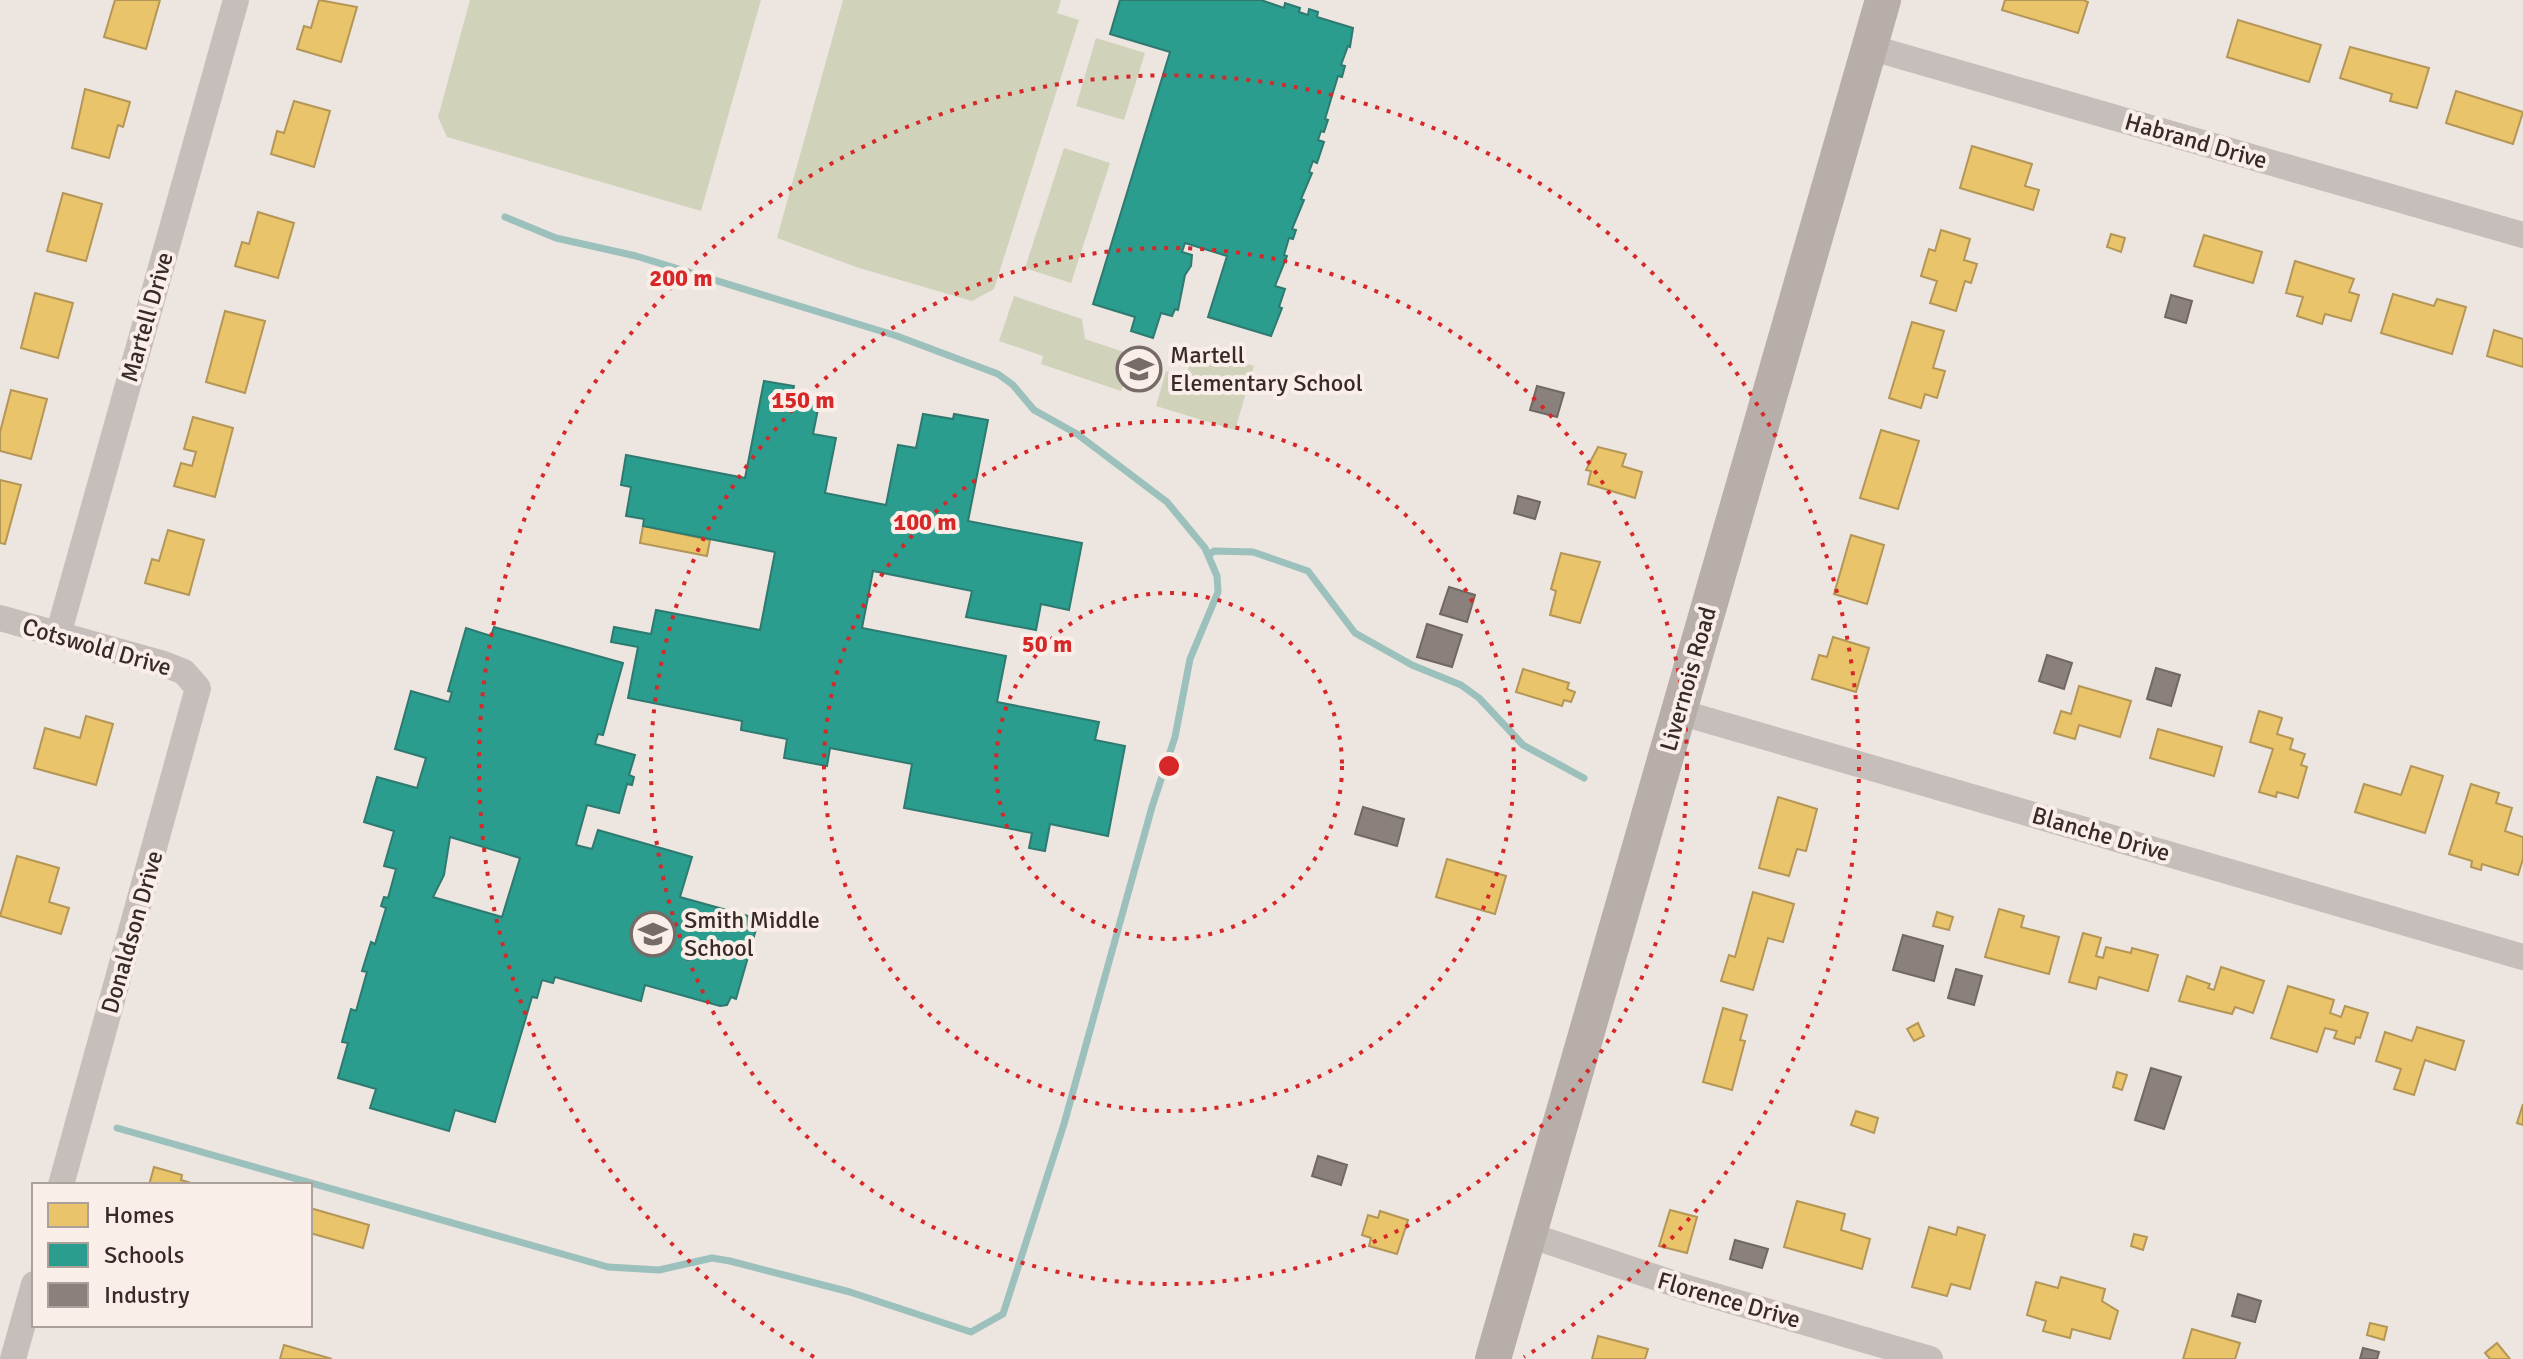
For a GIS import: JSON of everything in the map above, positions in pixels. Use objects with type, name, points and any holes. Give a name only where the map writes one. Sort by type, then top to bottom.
[{"type":"main road","name":"Livernois Road","points":[[1493,1359],[1883,0]]},
{"type":"street","name":"Martell Drive","points":[[58,635],[236,0]]},
{"type":"street","name":"Habrand Drive","points":[[1869,47],[2523,235]]},
{"type":"street","name":"Cotswold Drive","points":[[0,618],[164,664],[193,679]]},
{"type":"street","name":"Donaldson Drive","points":[[62,1183],[195,709],[198,688],[193,679]]},
{"type":"street","name":"Blanche Drive","points":[[1679,712],[2523,957]]},
{"type":"street","name":"Florence Drive","points":[[1529,1235],[1654,1278],[1930,1359]]},
{"type":"street","points":[[11,1345],[32,1289]]},
{"type":"green space","points":[[470,0],[761,0],[701,211],[447,137],[438,117]]},
{"type":"green space","points":[[843,0],[1061,0],[1057,13],[1079,20],[994,289],[972,301],[859,268],[777,238]]},
{"type":"green space","points":[[1096,38],[1145,53],[1124,120],[1076,106]]},
{"type":"green space","points":[[1064,148],[1110,163],[1071,283],[1025,268]]},
{"type":"green space","points":[[1014,296],[1082,319],[1085,339],[1133,355],[1121,391],[1041,364],[1043,356],[999,341]]},
{"type":"green space","points":[[1194,348],[1254,366],[1235,430],[1156,406],[1166,371],[1186,377]]},
{"type":"building: Homes","points":[[115,0],[160,0],[146,49],[104,37]]},
{"type":"building: Homes","points":[[319,0],[357,7],[341,62],[297,49],[304,26],[311,28]]},
{"type":"building: Homes","points":[[2005,0],[2088,2],[2078,33],[2002,10]]},
{"type":"building: Homes","points":[[2238,20],[2321,45],[2309,82],[2227,57]]},
{"type":"building: Homes","points":[[2350,47],[2429,68],[2417,108],[2390,101],[2392,94],[2340,78]]},
{"type":"building: Homes","points":[[85,89],[130,102],[123,127],[118,125],[109,158],[72,148]]},
{"type":"building: Homes","points":[[2456,91],[2523,112],[2513,144],[2446,123]]},
{"type":"building: Homes","points":[[294,101],[330,111],[314,167],[271,154],[277,131],[284,133]]},
{"type":"building: Homes","points":[[1972,146],[2032,164],[2025,186],[2039,190],[2033,210],[1960,188]]},
{"type":"building: Homes","points":[[63,193],[102,204],[86,261],[47,251]]},
{"type":"building: Homes","points":[[258,212],[294,223],[278,278],[235,266],[242,242],[249,244]]},
{"type":"building: Homes","points":[[1941,230],[1970,239],[1964,260],[1977,264],[1971,283],[1965,281],[1956,311],[1930,303],[1937,281],[1921,276],[1929,249],[1935,251]]},
{"type":"building: Homes","points":[[2111,234],[2125,238],[2121,252],[2107,247]]},
{"type":"building: Homes","points":[[2204,235],[2262,252],[2253,283],[2194,266]]},
{"type":"building: Homes","points":[[2295,261],[2354,279],[2349,292],[2359,295],[2351,321],[2325,314],[2322,324],[2297,316],[2303,297],[2286,293]]},
{"type":"building: Homes","points":[[35,293],[73,303],[58,358],[21,348]]},
{"type":"building: Homes","points":[[2393,294],[2434,306],[2437,299],[2466,307],[2452,354],[2381,333]]},
{"type":"building: Homes","points":[[225,311],[265,321],[245,393],[206,382]]},
{"type":"building: Homes","points":[[1912,322],[1944,331],[1933,368],[1945,371],[1937,398],[1925,394],[1921,408],[1889,398]]},
{"type":"building: Homes","points":[[2494,330],[2523,339],[2523,367],[2487,356]]},
{"type":"building: Homes","points":[[11,390],[47,399],[31,459],[0,451],[0,432]]},
{"type":"building: Homes","points":[[193,417],[233,428],[215,497],[174,486],[181,463],[192,466],[196,452],[184,449]]},
{"type":"building: Homes","points":[[1881,430],[1919,441],[1898,509],[1860,498]]},
{"type":"building: Homes","points":[[1598,447],[1626,454],[1622,466],[1642,472],[1635,498],[1588,484],[1591,471],[1586,470]]},
{"type":"building: Homes","points":[[0,480],[21,485],[5,544],[0,543]]},
{"type":"building: Homes","points":[[643,526],[710,540],[707,556],[640,543]]},
{"type":"building: Homes","points":[[168,530],[204,540],[189,595],[145,583],[152,559],[159,561]]},
{"type":"building: Homes","points":[[1851,535],[1884,545],[1867,604],[1834,594]]},
{"type":"building: Homes","points":[[1561,553],[1600,562],[1580,623],[1550,615],[1556,591],[1551,589]]},
{"type":"building: Homes","points":[[1833,637],[1869,648],[1856,692],[1812,679],[1819,655],[1827,657]]},
{"type":"building: Homes","points":[[1523,669],[1569,683],[1567,689],[1575,692],[1571,702],[1564,700],[1562,706],[1516,692]]},
{"type":"building: Homes","points":[[2079,686],[2131,701],[2120,737],[2079,725],[2075,739],[2054,733],[2061,711],[2071,714]]},
{"type":"building: Homes","points":[[2259,711],[2282,718],[2277,734],[2293,739],[2290,749],[2305,754],[2301,765],[2307,767],[2298,798],[2277,792],[2276,797],[2259,792],[2273,749],[2250,742]]},
{"type":"building: Homes","points":[[86,716],[113,724],[96,785],[34,768],[45,728],[80,738]]},
{"type":"building: Homes","points":[[2158,729],[2222,747],[2214,776],[2150,758]]},
{"type":"building: Homes","points":[[2411,766],[2443,776],[2425,833],[2355,812],[2364,784],[2401,795]]},
{"type":"building: Homes","points":[[2471,784],[2499,793],[2496,803],[2512,808],[2505,831],[2523,837],[2523,859],[2518,875],[2482,864],[2481,870],[2471,867],[2472,861],[2449,854]]},
{"type":"building: Homes","points":[[1778,797],[1817,809],[1806,851],[1797,849],[1789,876],[1759,868]]},
{"type":"building: Homes","points":[[17,856],[59,868],[49,902],[69,908],[61,934],[0,916]]},
{"type":"building: Homes","points":[[1447,859],[1506,876],[1495,914],[1436,897]]},
{"type":"building: Homes","points":[[1753,892],[1794,904],[1783,942],[1768,938],[1753,990],[1721,981],[1729,955],[1735,957]]},
{"type":"building: Homes","points":[[1999,909],[2024,916],[2021,927],[2059,937],[2049,974],[1985,957]]},
{"type":"building: Homes","points":[[1937,912],[1953,917],[1949,930],[1933,926]]},
{"type":"building: Homes","points":[[2083,933],[2101,938],[2096,956],[2103,958],[2106,947],[2131,953],[2132,948],[2158,955],[2148,991],[2099,977],[2096,989],[2069,982]]},
{"type":"building: Homes","points":[[2221,967],[2264,981],[2253,1013],[2235,1007],[2232,1014],[2179,1001],[2187,976],[2210,984],[2208,988],[2214,990]]},
{"type":"building: Homes","points":[[2288,986],[2334,1000],[2330,1013],[2341,1017],[2345,1006],[2368,1013],[2360,1038],[2356,1037],[2354,1044],[2334,1038],[2337,1031],[2325,1028],[2317,1052],[2271,1038]]},
{"type":"building: Homes","points":[[1723,1008],[1747,1015],[1740,1040],[1745,1041],[1732,1090],[1703,1082]]},
{"type":"building: Homes","points":[[1918,1023],[1924,1036],[1914,1041],[1907,1029]]},
{"type":"building: Homes","points":[[2417,1027],[2464,1041],[2455,1070],[2425,1060],[2414,1095],[2394,1089],[2401,1069],[2376,1061],[2385,1032],[2412,1041]]},
{"type":"building: Homes","points":[[2117,1072],[2127,1075],[2122,1090],[2113,1087]]},
{"type":"building: Homes","points":[[2523,1104],[2523,1125],[2517,1123]]},
{"type":"building: Homes","points":[[1856,1111],[1878,1118],[1874,1133],[1851,1125]]},
{"type":"building: Homes","points":[[154,1167],[182,1175],[181,1180],[191,1183],[150,1183]]},
{"type":"building: Homes","points":[[1797,1201],[1845,1214],[1841,1230],[1870,1239],[1862,1269],[1784,1247]]},
{"type":"building: Homes","points":[[312,1209],[369,1225],[363,1248],[312,1234]]},
{"type":"building: Homes","points":[[1670,1210],[1697,1217],[1687,1253],[1659,1246]]},
{"type":"building: Homes","points":[[1380,1211],[1408,1220],[1397,1254],[1369,1246],[1371,1238],[1362,1235],[1368,1215],[1378,1218]]},
{"type":"building: Homes","points":[[1929,1227],[1956,1235],[1958,1227],[1985,1235],[1970,1289],[1951,1284],[1947,1296],[1912,1287]]},
{"type":"building: Homes","points":[[2134,1234],[2147,1237],[2143,1250],[2131,1246]]},
{"type":"building: Homes","points":[[2061,1277],[2105,1289],[2102,1301],[2118,1311],[2110,1339],[2072,1329],[2070,1338],[2043,1331],[2046,1321],[2027,1315],[2036,1282],[2058,1288]]},
{"type":"building: Homes","points":[[2370,1323],[2387,1327],[2384,1340],[2367,1335]]},
{"type":"building: Homes","points":[[2192,1329],[2240,1343],[2235,1359],[2183,1359]]},
{"type":"building: Homes","points":[[1598,1336],[1648,1349],[1645,1359],[1592,1359]]},
{"type":"building: Homes","points":[[2497,1343],[2510,1359],[2490,1359],[2485,1353]]},
{"type":"building: Homes","points":[[284,1345],[332,1359],[280,1359]]},
{"type":"building: Schools","points":[[1120,0],[1261,0],[1284,8],[1285,3],[1300,8],[1299,12],[1308,15],[1309,9],[1318,12],[1317,17],[1353,28],[1350,47],[1341,65],[1345,66],[1342,77],[1338,76],[1325,119],[1328,120],[1318,140],[1324,142],[1317,163],[1313,161],[1309,172],[1312,173],[1301,199],[1304,200],[1292,229],[1296,230],[1293,239],[1289,238],[1284,255],[1287,256],[1275,286],[1285,289],[1279,307],[1282,308],[1271,336],[1208,317],[1227,256],[1185,243],[1182,252],[1192,255],[1191,266],[1185,275],[1178,310],[1175,309],[1172,316],[1161,313],[1153,338],[1131,331],[1135,317],[1093,304],[1170,52],[1110,34]]},
{"type":"building: Schools","points":[[764,381],[794,386],[791,399],[819,404],[813,434],[836,438],[825,493],[886,505],[898,445],[916,448],[923,414],[953,419],[954,414],[988,420],[968,521],[1082,543],[1069,610],[1041,604],[1036,630],[966,617],[972,591],[873,571],[862,628],[1006,656],[997,702],[1099,722],[1095,740],[1125,746],[1108,836],[1050,824],[1045,851],[1029,848],[1032,833],[904,808],[912,764],[830,748],[827,766],[784,758],[787,739],[741,730],[742,721],[628,698],[638,647],[611,642],[614,627],[651,634],[656,610],[760,630],[775,552],[643,526],[644,519],[626,516],[631,487],[621,485],[626,455],[745,478]]},
{"type":"building: Schools","points":[[494,627],[623,663],[603,735],[598,734],[595,744],[635,755],[629,775],[634,777],[632,785],[627,784],[619,813],[587,805],[576,845],[592,849],[598,830],[692,857],[680,897],[759,919],[736,999],[731,997],[727,1005],[720,1006],[645,985],[641,1001],[555,977],[553,983],[542,980],[537,998],[532,997],[495,1122],[455,1110],[449,1131],[370,1108],[376,1089],[338,1078],[348,1043],[342,1042],[351,1009],[356,1011],[367,972],[362,971],[371,942],[375,944],[386,908],[381,906],[384,897],[388,898],[396,869],[384,866],[394,831],[364,822],[377,777],[417,788],[426,758],[395,749],[411,691],[449,702],[452,692],[448,691],[466,628],[491,636]],"holes":[[[450,837],[520,858],[502,917],[433,897],[444,875]]]},
{"type":"building: Industry","points":[[2171,295],[2192,301],[2186,323],[2165,317]]},
{"type":"building: Industry","points":[[1537,386],[1564,393],[1557,417],[1530,410]]},
{"type":"building: Industry","points":[[1518,496],[1540,502],[1535,519],[1514,513]]},
{"type":"building: Industry","points":[[1449,587],[1475,595],[1467,622],[1440,614]]},
{"type":"building: Industry","points":[[1427,624],[1462,635],[1452,667],[1417,657]]},
{"type":"building: Industry","points":[[2047,655],[2072,663],[2064,689],[2039,681]]},
{"type":"building: Industry","points":[[2156,668],[2180,675],[2171,706],[2147,699]]},
{"type":"building: Industry","points":[[1363,807],[1404,819],[1397,846],[1355,834]]},
{"type":"building: Industry","points":[[1903,935],[1943,946],[1934,981],[1893,970]]},
{"type":"building: Industry","points":[[1956,969],[1982,976],[1974,1005],[1948,998]]},
{"type":"building: Industry","points":[[2151,1068],[2181,1077],[2164,1129],[2135,1120]]},
{"type":"building: Industry","points":[[1318,1156],[1347,1165],[1341,1185],[1312,1176]]},
{"type":"building: Industry","points":[[1735,1240],[1768,1249],[1762,1268],[1730,1259]]},
{"type":"building: Industry","points":[[2238,1294],[2261,1301],[2255,1322],[2232,1316]]},
{"type":"building: Industry","points":[[2363,1348],[2379,1352],[2377,1359],[2360,1359]]},
{"type":"waterway","points":[[312,1183],[608,1267],[659,1270],[712,1258],[730,1261],[850,1292],[971,1332],[1003,1314],[1064,1124],[1152,807],[1175,737],[1190,659],[1218,592],[1217,576],[1205,548],[1167,502],[1077,434],[1034,410],[1013,385],[998,374],[897,336],[636,256],[556,238],[505,217]]},
{"type":"waterway","points":[[1209,555],[1214,551],[1253,552],[1308,571],[1355,633],[1412,665],[1461,685],[1479,698],[1523,745],[1584,778]]},
{"type":"waterway","points":[[117,1128],[311,1183]]},
{"type":"place","name":"Martell Elementary School","points":[[1139,369]]},
{"type":"place","name":"Smith Middle School","points":[[653,934]]}]
